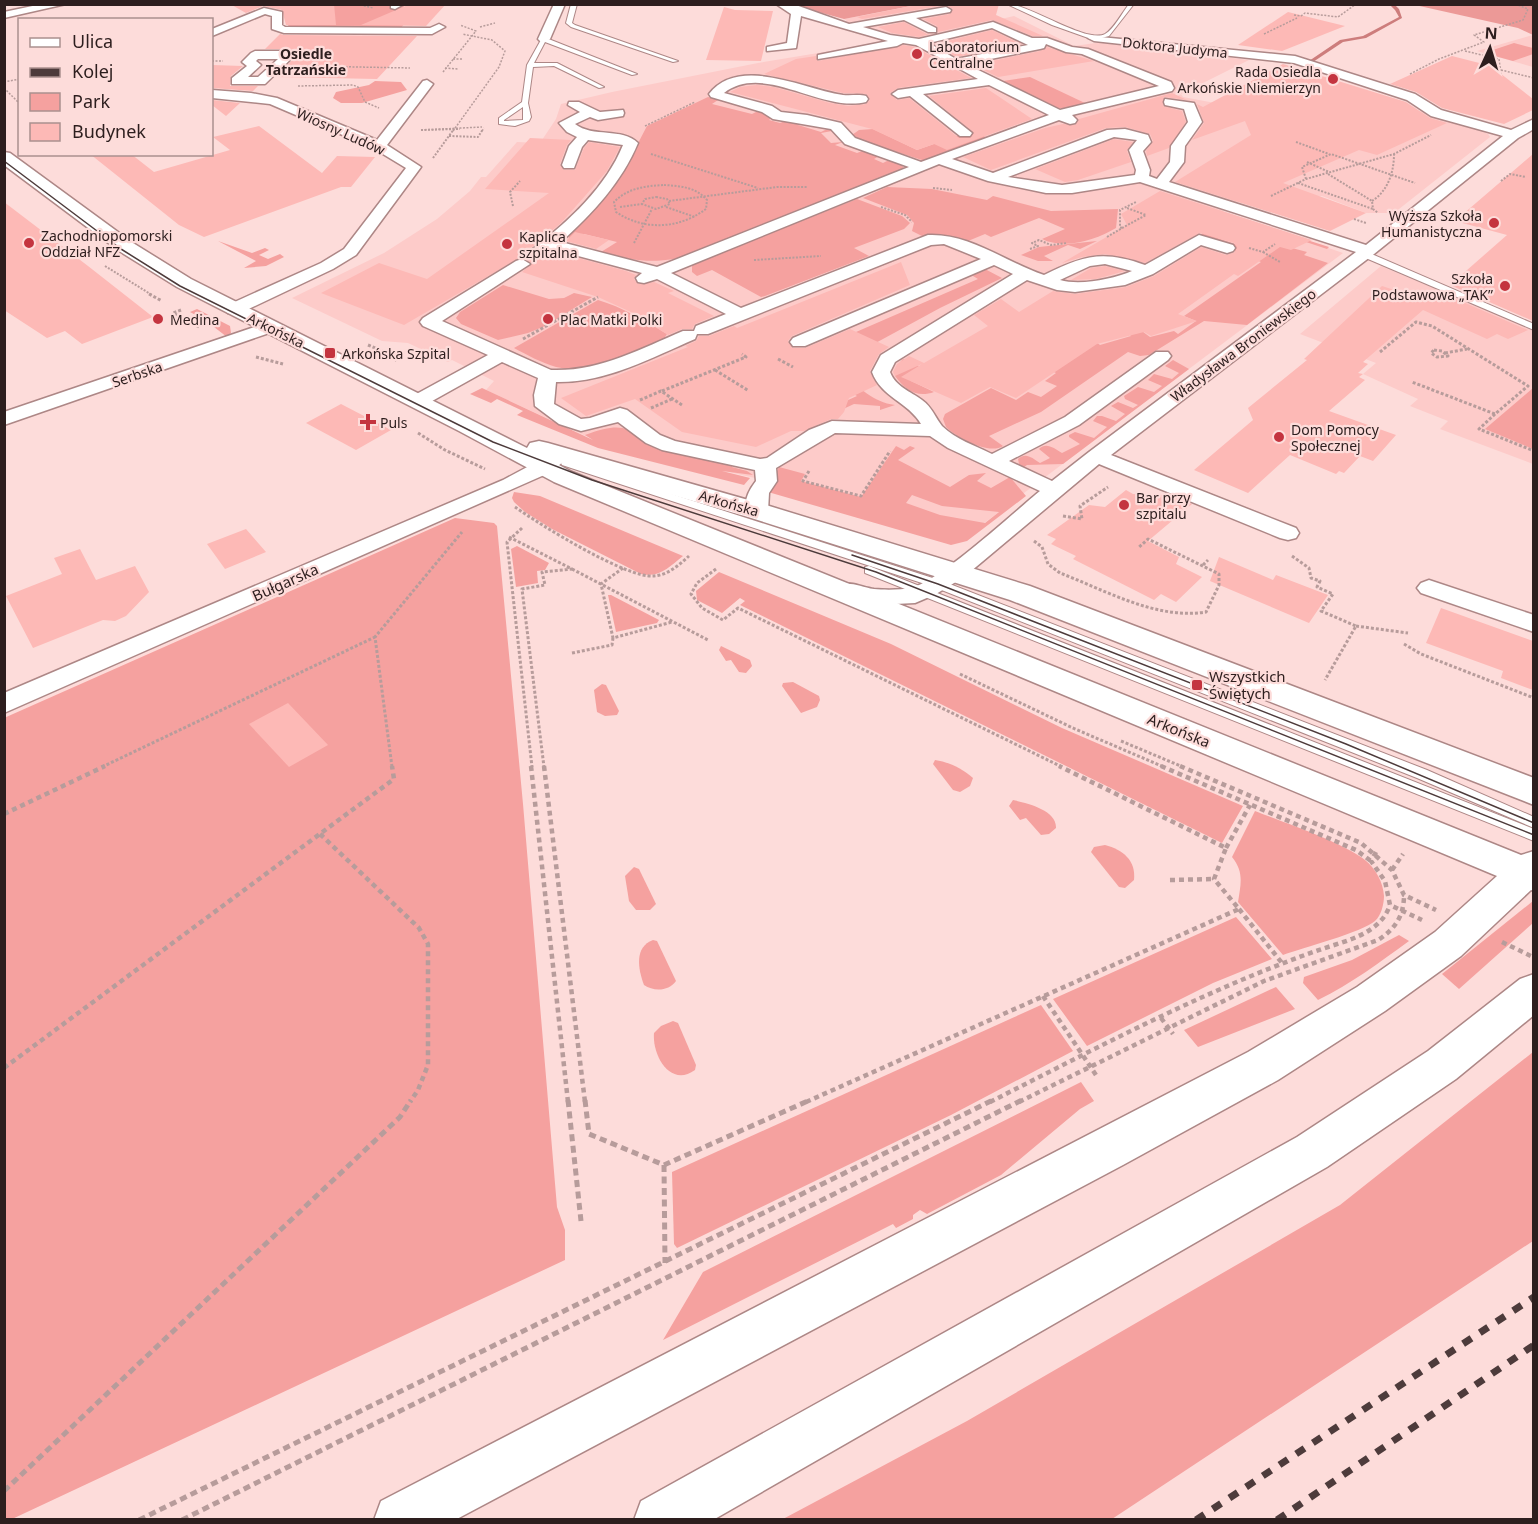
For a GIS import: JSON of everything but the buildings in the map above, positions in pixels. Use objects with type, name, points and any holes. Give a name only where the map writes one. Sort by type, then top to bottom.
[{"type":"street","points":[[4,15],[61,4]]},
{"type":"street","points":[[544,39],[560,4]]},
{"type":"street","points":[[781,4],[849,27],[889,38],[909,40],[1060,116],[1106,135]]},
{"type":"street","points":[[213,33],[268,8]]},
{"type":"street","points":[[215,18],[268,8],[278,14],[276,27],[284,30],[432,31],[439,27]]},
{"type":"street","points":[[771,49],[792,46],[796,13],[794,10]]},
{"type":"street","points":[[849,27],[946,10]]},
{"type":"street","points":[[905,16],[945,36]]},
{"type":"street","points":[[825,60],[909,40],[945,36],[993,25],[1040,46],[959,65]]},
{"type":"street","points":[[909,40],[932,30]]},
{"type":"street","name":"Doktora Judyma","points":[[1094,38],[1283,58],[1306,63],[1418,100],[1436,113],[1513,135]]},
{"type":"street","points":[[1032,41],[1054,42],[1070,50]]},
{"type":"street","points":[[650,275],[1023,129],[1087,107],[1130,99],[1168,88],[1089,53],[1070,50],[959,65]]},
{"type":"street","points":[[923,167],[850,141],[836,126],[807,119],[778,116],[767,109],[715,94],[740,80],[755,78],[844,99],[881,98],[992,81]]},
{"type":"street","points":[[378,145],[384,141],[427,84]]},
{"type":"street","points":[[912,92],[965,133]]},
{"type":"street","name":"Wiosny Ludów","points":[[213,94],[273,101],[378,145],[414,167],[350,252],[327,266],[234,309]]},
{"type":"street","points":[[569,102],[589,113],[603,116],[618,113]]},
{"type":"street","points":[[1160,186],[1177,162],[1178,146],[1195,122],[1189,106],[1170,102]]},
{"type":"street","points":[[1042,106],[1015,113],[1023,129],[1073,149]]},
{"type":"street","points":[[589,113],[566,123],[585,136],[620,139],[631,143],[617,171],[584,212],[551,244],[429,322],[548,376],[560,377],[601,370],[928,240],[955,241],[1025,274],[1063,286],[1085,287],[1125,280],[1147,271],[1196,241],[1203,240],[1227,248]]},
{"type":"street","name":"Władysława Broniewskiego","points":[[939,582],[1096,456],[1366,253],[1513,135],[1533,123]]},
{"type":"street","points":[[993,178],[1119,132],[1143,138],[1144,141],[1136,150],[1143,170],[1141,178]]},
{"type":"street","points":[[569,165],[576,146],[585,136]]},
{"type":"street","name":"Arkońska","points":[[4,157],[139,256],[234,309],[468,426],[824,585],[1531,871]]},
{"type":"street","points":[[940,160],[993,178],[1054,189],[1141,178],[1366,253]]},
{"type":"street","points":[[551,244],[623,262],[739,314]]},
{"type":"street","points":[[1045,281],[1093,258],[1115,260],[1147,271]]},
{"type":"street","points":[[799,342],[993,260]]},
{"type":"street","points":[[1025,274],[884,363],[881,372],[884,380],[898,394],[924,412],[935,430],[955,444],[1054,490]]},
{"type":"street","name":"Serbska","points":[[4,419],[269,327]]},
{"type":"street","points":[[426,405],[504,356]]},
{"type":"street","points":[[993,461],[1072,421],[1162,356]]},
{"type":"street","points":[[548,376],[544,395],[545,406],[571,423],[591,426],[620,414],[653,439],[669,446],[750,464],[772,462],[816,434],[832,427],[935,430]]},
{"type":"street","points":[[1096,456],[1288,532]]},
{"type":"street","name":"Arkońska","points":[[552,462],[757,511],[939,582],[1091,619],[1533,792]]},
{"type":"street","name":"Bułgarska","points":[[4,704],[400,532],[552,462]]},
{"type":"street","points":[[757,511],[758,493],[767,481],[772,462]]},
{"type":"street","name":"Arkońska","points":[[824,585],[875,597],[904,596],[939,582]]},
{"type":"street","points":[[1429,588],[1533,624]]},
{"type":"street","points":[[400,1520],[1108,1150],[1263,1066],[1354,1010],[1434,955],[1531,871]]},
{"type":"street","points":[[660,1520],[1312,1152],[1432,1072],[1533,991]]},
{"type":"lane","points":[[574,4],[569,23],[573,26],[675,61]]},
{"type":"lane","name":"Doktora Judyma","points":[[1009,4],[1054,24],[1094,38]]},
{"type":"lane","points":[[1094,38],[1107,35],[1132,4]]},
{"type":"lane","points":[[525,103],[530,65],[544,39],[634,74]]},
{"type":"lane","points":[[530,65],[555,64],[601,87]]},
{"type":"lane","points":[[1366,253],[1533,327]]},
{"type":"lane","points":[[552,462],[837,559],[939,582],[1422,774],[1533,823]]},
{"type":"lane","points":[[939,582],[1533,835]]},
{"type":"path","points":[[1294,15],[1305,13],[1338,17],[1357,4],[1386,6],[1405,4]]},
{"type":"path","points":[[1515,4],[1533,10]]},
{"type":"path","points":[[1378,87],[1484,42],[1474,35],[1523,20],[1528,9]]},
{"type":"path","points":[[480,27],[495,23]]},
{"type":"path","points":[[441,77],[441,74],[476,31]]},
{"type":"path","points":[[460,50],[470,51]]},
{"type":"path","points":[[1463,50],[1499,59],[1501,74]]},
{"type":"path","points":[[453,59],[463,59]]},
{"type":"path","points":[[278,65],[417,68]]},
{"type":"path","points":[[437,68],[458,69]]},
{"type":"path","points":[[1501,70],[1533,78]]},
{"type":"path","points":[[292,86],[353,85],[358,87],[365,102],[402,117]]},
{"type":"path","points":[[4,88],[18,102]]},
{"type":"path","points":[[12,96],[18,94]]},
{"type":"path","points":[[659,119],[684,107]]},
{"type":"path","points":[[417,130],[485,127]]},
{"type":"path","points":[[1372,201],[1372,208],[1298,183],[1394,154],[1431,135]]},
{"type":"path","points":[[448,136],[478,137]]},
{"type":"path","points":[[1296,142],[1418,184]]},
{"type":"path","points":[[630,148],[762,189]]},
{"type":"path","points":[[1306,179],[1302,167],[1331,154]]},
{"type":"path","points":[[1372,201],[1377,199],[1391,175],[1394,154]]},
{"type":"path","points":[[1307,162],[1372,201]]},
{"type":"path","points":[[1501,181],[1510,174],[1526,177]]},
{"type":"path","points":[[513,206],[510,192],[520,181]]},
{"type":"path","points":[[664,185],[684,187],[705,196],[706,209],[695,217],[666,224],[644,223],[627,219],[616,212],[614,202],[641,187],[664,185]]},
{"type":"path","points":[[695,217],[666,207],[652,209],[643,206],[643,201],[656,197],[669,201],[777,187]]},
{"type":"path","points":[[1122,228],[1120,227],[1120,210],[1144,198]]},
{"type":"path","points":[[666,207],[670,204],[669,201]]},
{"type":"path","points":[[877,205],[905,216],[912,222],[911,225]]},
{"type":"path","points":[[1102,240],[1146,215],[1126,207]]},
{"type":"path","points":[[623,262],[652,209]]},
{"type":"path","points":[[1354,219],[1361,221]]},
{"type":"path","points":[[1029,240],[1034,242],[1039,240],[1051,245],[1074,243]]},
{"type":"path","points":[[1022,252],[1038,246],[1032,243],[1034,242]]},
{"type":"path","points":[[1263,252],[1280,262]]},
{"type":"path","points":[[749,261],[796,256],[859,255],[870,255],[880,259]]},
{"type":"path","points":[[504,356],[598,297]]},
{"type":"path","points":[[1380,352],[1416,322],[1432,326],[1528,386]]},
{"type":"path","points":[[1445,352],[1448,356],[1443,358],[1431,353],[1438,350],[1445,352],[1467,349]]},
{"type":"path","points":[[662,391],[746,357],[742,354]]},
{"type":"path","points":[[776,358],[793,368]]},
{"type":"path","points":[[715,369],[749,391]]},
{"type":"path","points":[[1412,382],[1495,414]]},
{"type":"path","points":[[1533,384],[1479,429],[1533,451]]},
{"type":"path","points":[[667,394],[682,405]]},
{"type":"path","points":[[772,462],[811,468],[803,481],[861,496],[890,450]]},
{"type":"path","points":[[1067,517],[1082,519],[1080,506],[1136,472]]},
{"type":"path","points":[[511,504],[547,529],[638,575],[658,577],[665,575],[689,555]]},
{"type":"path","points":[[522,528],[509,537],[507,542],[581,1221]]},
{"type":"path","points":[[4,814],[375,637],[464,529]]},
{"type":"path","points":[[509,537],[708,640]]},
{"type":"path","points":[[1028,538],[1042,547],[1048,564],[1060,573],[1172,614],[1197,615],[1206,612],[1220,579],[1219,574],[1148,538],[1138,548]]},
{"type":"path","points":[[1292,556],[1309,568],[1311,578],[1320,581],[1317,587],[1333,594],[1321,611],[1356,626],[1408,633]]},
{"type":"path","points":[[1203,565],[1208,560]]},
{"type":"path","points":[[717,567],[697,583],[691,594],[702,608],[723,620],[738,608],[1226,848]]},
{"type":"path","points":[[572,568],[542,572],[545,585],[522,589],[589,1134],[664,1165],[1239,909]]},
{"type":"path","points":[[601,584],[623,568]]},
{"type":"path","points":[[572,653],[612,645],[613,638],[601,584]]},
{"type":"path","points":[[613,638],[673,622]]},
{"type":"path","points":[[1327,677],[1356,626]]},
{"type":"path","points":[[4,1068],[394,778],[375,637]]},
{"type":"path","points":[[1404,644],[1421,654],[1533,698]]},
{"type":"path","points":[[1214,879],[1226,848],[1250,805]]},
{"type":"path","points":[[4,1491],[400,1117],[418,1090],[428,1065],[428,944],[419,928],[320,834]]},
{"type":"path","points":[[139,1520],[1084,1057],[1192,1001],[1282,963],[1367,933],[1386,917],[1390,905],[1390,893],[1384,877],[1371,861],[1377,850]]},
{"type":"path","points":[[1392,870],[1401,860]]},
{"type":"path","points":[[1170,880],[1214,879]]},
{"type":"path","points":[[1214,879],[1282,963]]},
{"type":"path","points":[[182,1520],[1091,1068],[1168,1027],[1264,981],[1378,940],[1392,931],[1403,911],[1404,895]]},
{"type":"path","points":[[1390,905],[1422,920]]},
{"type":"path","points":[[1509,945],[1533,957]]},
{"type":"path","points":[[1043,996],[1096,1075]]},
{"type":"path","points":[[1161,1018],[1173,1034]]},
{"type":"path","points":[[664,1165],[665,1263]]},
{"type":"shaded area","points":[[793,5],[916,5],[844,19]]},
{"type":"shaded area","points":[[916,5],[963,5],[1001,19],[1014,16],[1074,46],[1103,42],[1249,60],[1181,94],[1183,97],[1231,106],[1413,109],[1474,127],[1490,137],[1394,213],[1366,213],[1322,196],[1245,196],[1222,211],[1343,253],[963,539],[874,511],[755,478],[601,443],[486,390],[494,381],[452,360],[448,362],[408,343],[382,341],[292,298],[384,253],[437,219],[470,191],[481,177],[486,177],[517,142],[540,143],[556,119],[561,104],[758,63],[885,42],[837,27],[843,26],[838,23],[847,21],[844,19]]},
{"type":"shaded area","points":[[1415,5],[1533,5],[1533,35],[1518,28]]},
{"type":"shaded area","points":[[1533,35],[1533,67],[1477,51]]},
{"type":"shaded area","points":[[1381,266],[1533,330],[1533,464],[1440,429],[1448,421],[1410,406],[1418,399],[1363,374],[1376,363],[1300,334]]},
{"type":"green space","points":[[321,5],[403,5],[410,16],[401,28],[287,28],[289,24]]},
{"type":"green space","points":[[1514,43],[1533,48],[1533,54],[1513,61],[1484,53]]},
{"type":"green space","points":[[1030,77],[1087,104],[1058,108],[1003,81]]},
{"type":"green space","points":[[375,81],[401,82],[407,90],[362,103],[341,103],[333,98],[336,92],[369,85]]},
{"type":"green space","points":[[708,97],[718,100],[712,104],[752,114],[760,110],[772,117],[769,120],[780,123],[805,121],[798,125],[821,132],[829,128],[832,131],[821,133],[831,143],[843,142],[835,145],[857,153],[865,150],[881,155],[874,159],[883,163],[891,159],[901,163],[904,169],[677,258],[645,261],[612,255],[601,252],[617,242],[584,234],[571,242],[569,232],[624,170],[647,126]]},
{"type":"green space","points":[[873,129],[917,150],[971,131],[987,138],[930,160],[922,160],[856,139],[852,135],[859,130]]},
{"type":"green space","points":[[887,187],[932,189],[987,200],[993,196],[1051,211],[1118,209],[1116,228],[1090,240],[1070,244],[1042,239],[1065,229],[1039,218],[991,237],[985,234],[968,241],[945,235],[922,236],[912,231],[914,223],[907,215],[863,198]]},
{"type":"green space","points":[[857,199],[902,216],[910,223],[904,229],[854,248],[869,256],[761,297],[712,270],[697,276],[692,272],[692,266],[701,260]]},
{"type":"green space","points":[[1250,222],[1329,247],[1327,249],[1297,239],[1292,248],[1307,252],[1304,255],[1328,263],[1247,325],[1204,321],[1149,355],[1140,356],[1128,352],[1041,412],[989,436],[1003,446],[990,448],[973,444],[946,427],[943,419],[945,414],[991,388],[1016,400],[1028,392],[1041,397],[1057,386],[1045,381],[1056,373],[1032,362],[1095,341],[1100,345],[1131,336],[1127,332],[1139,329],[1150,337],[1174,331],[1178,334],[1196,321],[1184,316],[1261,262],[1198,236],[1203,233],[1264,254]]},
{"type":"green space","points":[[218,241],[252,253],[265,248],[269,250],[259,255],[268,259],[280,254],[284,257],[266,266],[244,268],[256,261]]},
{"type":"green space","points":[[1097,241],[1080,249],[1068,245],[1044,256],[1053,261],[1038,261],[1021,255],[1039,247]]},
{"type":"green space","points":[[983,268],[1002,278],[940,308],[848,358],[844,373],[873,398],[895,405],[880,410],[880,406],[854,404],[841,410],[835,406],[857,396],[850,392],[833,342],[978,279],[973,276],[975,271]]},
{"type":"green space","points":[[503,285],[549,299],[564,298],[574,293],[592,297],[545,326],[528,333],[498,340],[461,324],[456,318],[460,312]]},
{"type":"green space","points":[[598,300],[624,310],[650,324],[667,334],[665,337],[668,340],[613,361],[570,369],[556,367],[514,348]]},
{"type":"green space","points":[[197,309],[230,326],[231,333],[227,337],[190,312]]},
{"type":"green space","points":[[903,359],[919,366],[911,381],[934,392],[922,394],[912,392],[899,381],[895,376],[896,367]]},
{"type":"green space","points":[[1173,360],[1189,369],[1063,464],[1024,467],[1019,464],[1018,459],[1024,456],[1029,456],[1040,463],[1050,458],[1039,449],[1044,446],[1050,446],[1062,453],[1080,444],[1069,437],[1075,432],[1094,438],[1107,427],[1093,421],[1097,416],[1116,421],[1125,414],[1111,406],[1118,402],[1133,408],[1138,405],[1125,399],[1124,396],[1138,387],[1154,392],[1162,386],[1148,380],[1154,374],[1172,379],[1179,373],[1165,366]]},
{"type":"green space","points":[[482,388],[593,440],[585,435],[601,430],[622,428],[667,451],[732,465],[732,467],[753,475],[722,471],[750,478],[744,485],[598,448],[517,415],[523,411],[497,399],[491,403],[470,394]]},
{"type":"green space","points":[[1533,388],[1533,449],[1485,429]]},
{"type":"green space","points":[[896,446],[904,450],[910,446],[915,448],[898,460],[950,487],[969,475],[986,473],[977,481],[991,488],[1010,477],[1026,496],[967,541],[951,545],[768,492],[779,467],[805,474],[801,481],[861,497]],"holes":[[[912,495],[942,506],[999,512],[985,523],[940,515],[906,503]]]},
{"type":"green space","points":[[514,492],[540,496],[683,556],[659,573],[641,574],[552,529],[525,512],[514,502],[512,498]]},
{"type":"green space","points":[[455,518],[494,523],[497,526],[557,1207],[565,1230],[565,1260],[10,1520],[4,1519],[4,718]]},
{"type":"green space","points":[[517,546],[549,563],[545,570],[537,571],[538,583],[516,587],[511,549]]},
{"type":"green space","points":[[719,572],[891,644],[1062,728],[1243,806],[1222,843],[740,605],[745,601],[740,598],[722,613],[697,600],[696,591]]},
{"type":"green space","points":[[608,595],[659,620],[657,623],[616,632]]},
{"type":"green space","points":[[721,646],[750,660],[752,666],[746,673],[739,672],[731,660],[726,661],[719,650]]},
{"type":"green space","points":[[793,682],[819,696],[817,707],[801,713],[782,686],[783,683]]},
{"type":"green space","points":[[602,684],[606,685],[619,711],[617,715],[605,716],[597,712],[594,690]]},
{"type":"green space","points":[[935,760],[951,764],[969,775],[973,778],[970,786],[960,792],[953,790],[933,764]]},
{"type":"green space","points":[[1013,800],[1033,805],[1047,812],[1052,816],[1056,828],[1049,834],[1041,835],[1026,818],[1020,820],[1009,806]]},
{"type":"green space","points":[[1255,811],[1328,840],[1365,860],[1378,876],[1382,886],[1383,906],[1377,919],[1358,930],[1332,940],[1283,955],[1238,902],[1240,873],[1232,857]]},
{"type":"green space","points":[[1105,845],[1123,853],[1133,867],[1134,880],[1125,888],[1119,887],[1091,852],[1094,847]]},
{"type":"green space","points":[[634,867],[639,869],[656,904],[650,910],[636,910],[629,901],[625,876]]},
{"type":"green space","points":[[1533,901],[1533,923],[1459,989],[1442,974]]},
{"type":"green space","points":[[1236,917],[1272,959],[1213,983],[1087,1046],[1053,999]]},
{"type":"green space","points":[[1399,935],[1409,941],[1354,980],[1318,1000],[1303,983],[1304,977],[1352,960]]},
{"type":"green space","points":[[657,941],[676,981],[665,989],[652,989],[644,985],[640,972],[640,953],[647,943]]},
{"type":"green space","points":[[1276,987],[1295,1009],[1198,1047],[1184,1030]]},
{"type":"green space","points":[[1041,1005],[1073,1051],[951,1115],[677,1248],[674,1244],[672,1172]]},
{"type":"green space","points":[[673,1021],[678,1023],[696,1065],[695,1070],[686,1074],[678,1075],[664,1067],[656,1051],[654,1033],[661,1026]]},
{"type":"green space","points":[[1533,1052],[1533,1241],[1112,1519],[783,1519],[967,1421],[1340,1205]]},
{"type":"green space","points":[[1081,1082],[1094,1101],[1080,1109],[1001,1175],[927,1214],[920,1210],[913,1215],[913,1219],[896,1228],[893,1224],[663,1340],[703,1272]]},
{"type":"waterway","points":[[1311,61],[1342,41],[1364,37],[1401,17],[1391,4]]},
{"type":"tram line","points":[[4,161],[121,249],[180,286],[493,442],[592,480],[876,572],[1534,835]]},
{"type":"tram line","points":[[852,555],[938,584],[1346,744],[1534,823]]},
{"type":"railway","points":[[1196,1520],[1534,1297]]},
{"type":"railway","points":[[1277,1520],[1534,1345]]},
{"type":"place","name":"Laboratorium Centralne","points":[[917,54]]},
{"type":"place","name":"Rada Osiedla Arkońskie Niemierzyn","points":[[1333,79]]},
{"type":"place","name":"Wyższa Szkoła Humanistyczna","points":[[1494,223]]},
{"type":"place","name":"Zachodniopomorski Oddział NFZ","points":[[29,243]]},
{"type":"place","name":"Kaplica szpitalna","points":[[507,244]]},
{"type":"place","name":"Szkoła Podstawowa „TAK”","points":[[1505,286]]},
{"type":"place","name":"Medina","points":[[158,319]]},
{"type":"place","name":"Plac Matki Polki","points":[[548,319]]},
{"type":"place","name":"Arkońska Szpital","points":[[330,353]]},
{"type":"place","name":"Puls","points":[[368,422]]},
{"type":"place","name":"Dom Pomocy Społecznej","points":[[1279,437]]},
{"type":"place","name":"Bar przy szpitalu","points":[[1124,505]]},
{"type":"place","name":"Wszystkich Świętych","points":[[1197,685]]},
{"type":"district","name":"Osiedle Tatrzańskie","points":[[306,62]]}]
